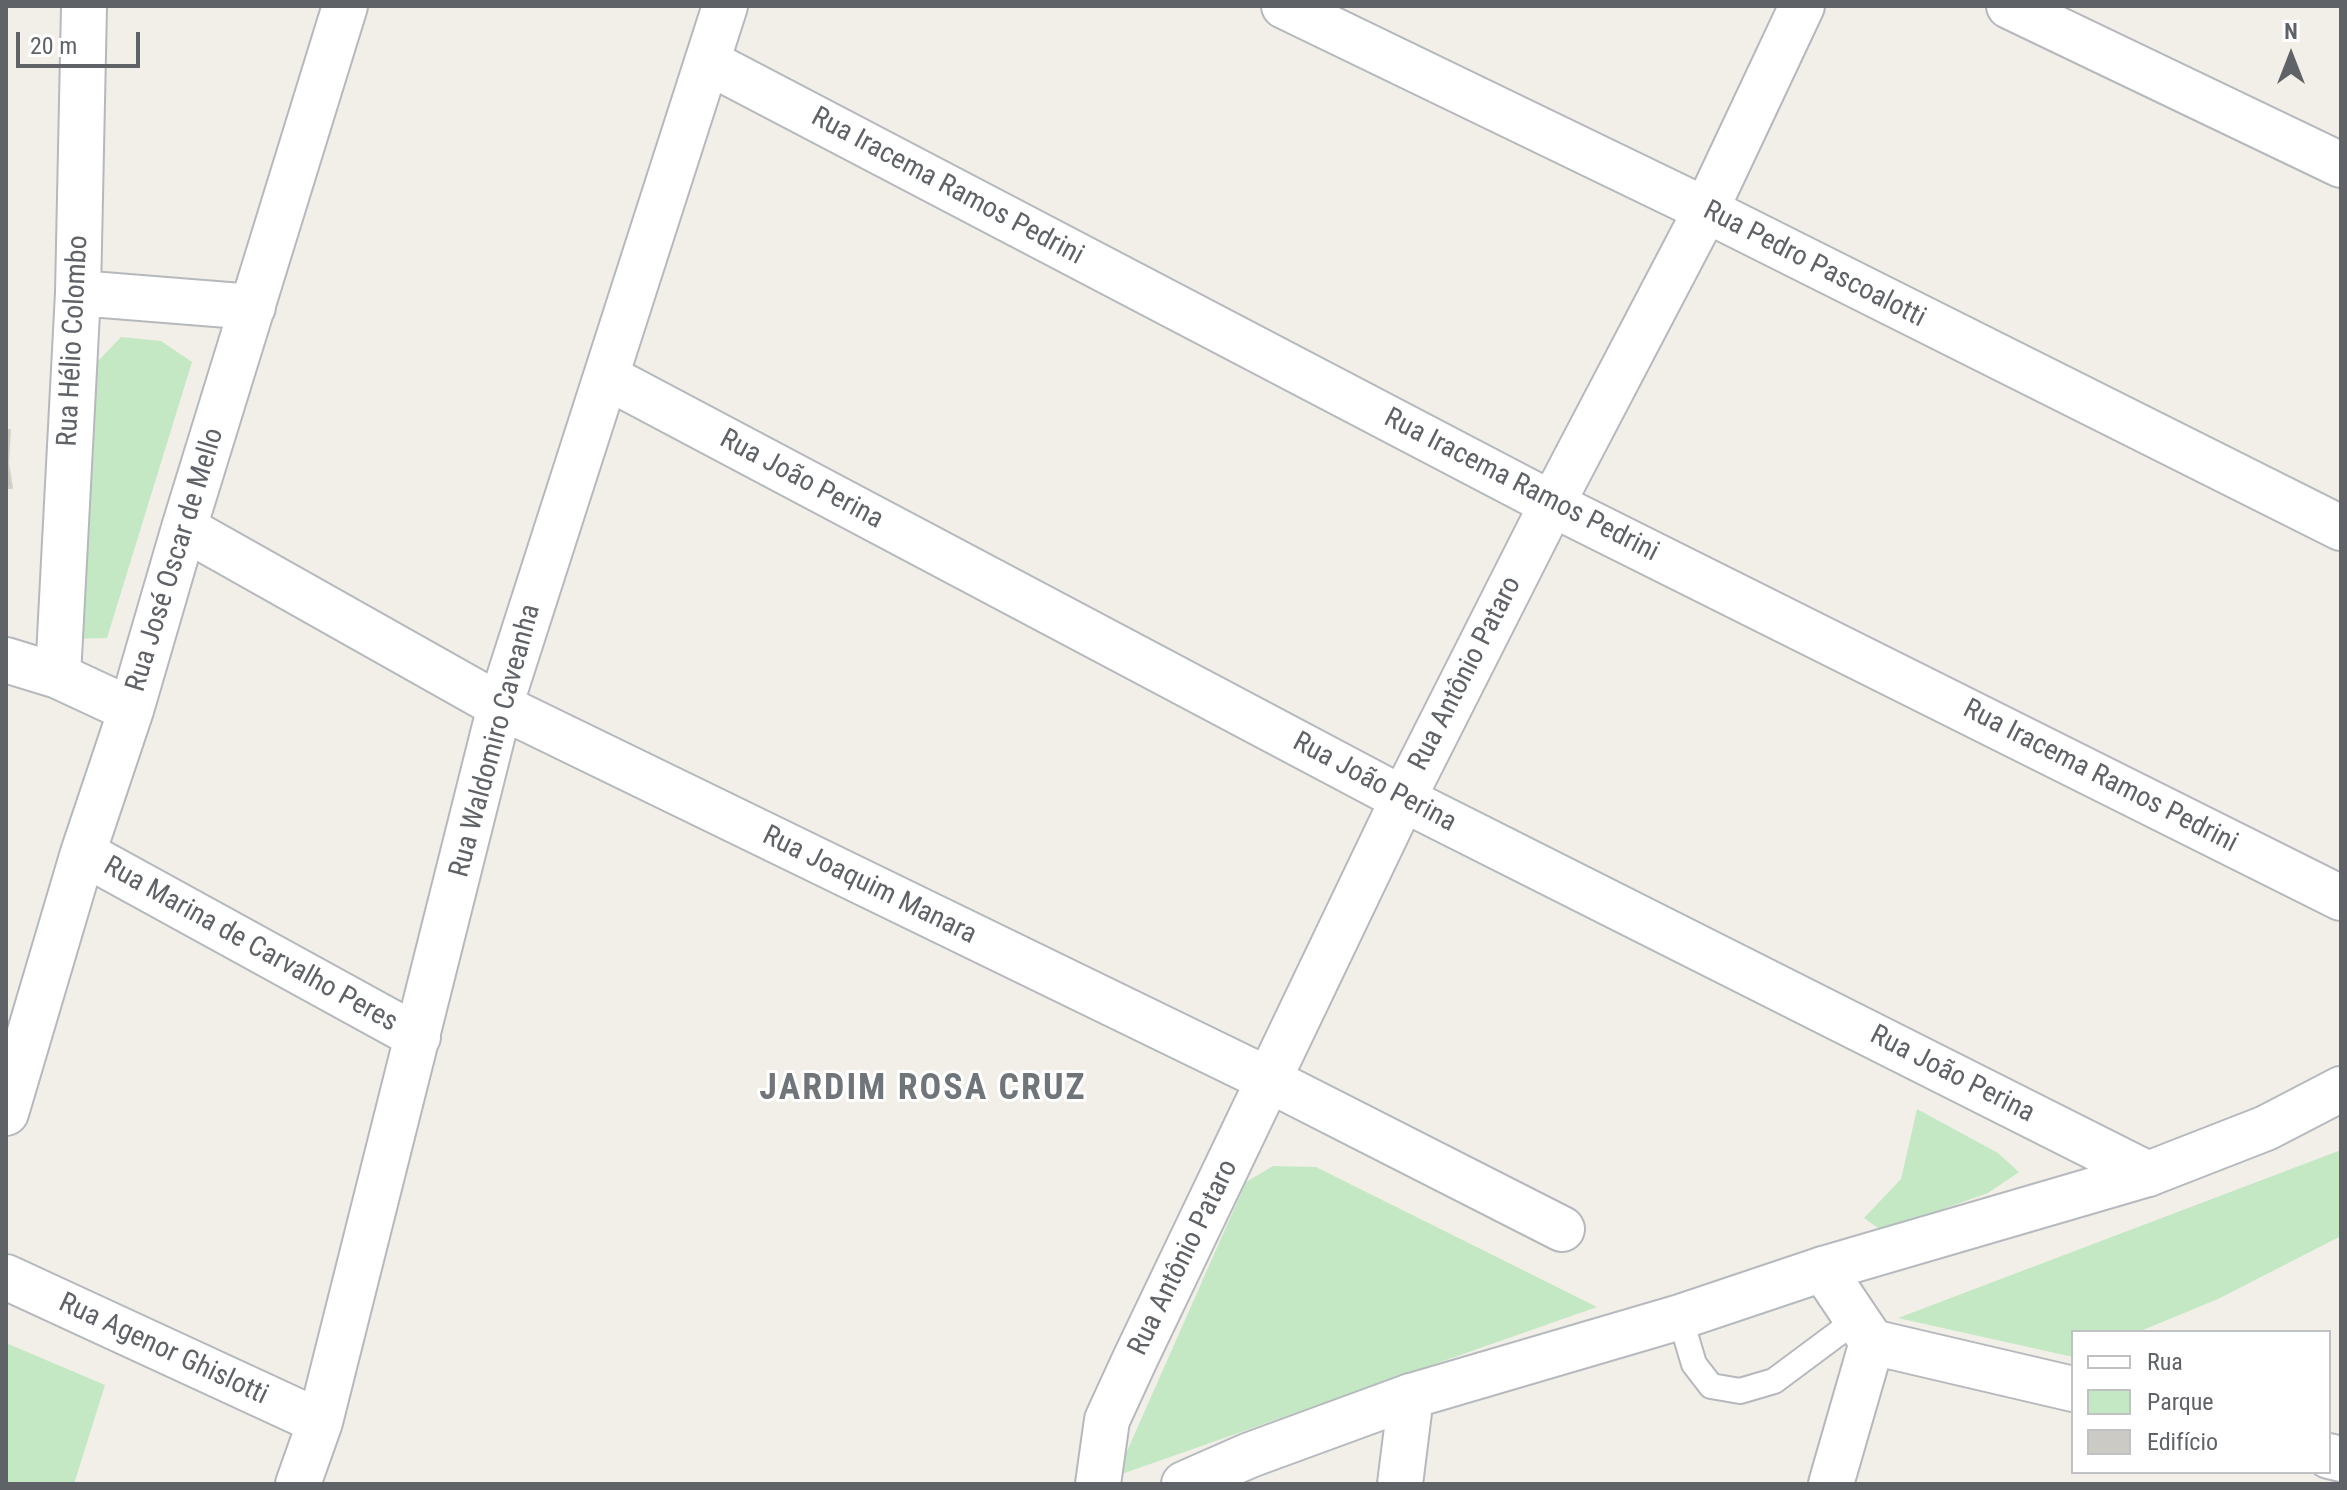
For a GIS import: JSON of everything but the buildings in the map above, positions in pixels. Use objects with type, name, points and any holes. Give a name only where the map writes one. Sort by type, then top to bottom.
[{"type":"street","name":"Rua Hélio Colombo","points":[[58,676],[78,293],[84,6]]},
{"type":"street","name":"Rua José Oscar de Mello","points":[[9,1094],[83,853],[131,710],[345,6]]},
{"type":"street","name":"Rua Waldomiro Caveanha","points":[[298,1484],[320,1422],[500,706],[725,6]]},
{"type":"street","name":"Rua Pedro Pascoalotti","points":[[1284,6],[1706,210],[2341,528]]},
{"type":"street","name":"Rua Antônio Pataro","points":[[1098,1484],[1107,1420],[1403,799],[1552,504],[1706,210],[1802,6]]},
{"type":"street","points":[[2009,6],[2341,165]]},
{"type":"street","name":"Rua Iracema Ramos Pedrini","points":[[708,62],[1552,504],[2341,898]]},
{"type":"street","points":[[78,293],[253,307]]},
{"type":"street","name":"Rua João Perina","points":[[607,377],[1403,799],[2148,1174]]},
{"type":"street","name":"Rua Joaquim Manara","points":[[184,528],[500,706],[1269,1080],[1562,1229]]},
{"type":"street","points":[[6,660],[58,676],[131,710]]},
{"type":"street","name":"Rua Marina de Carvalho Peres","points":[[83,853],[418,1037]]},
{"type":"street","points":[[1184,1484],[1250,1455],[1411,1396],[1680,1317],[1823,1269],[2148,1174],[2266,1128],[2341,1089]]},
{"type":"street","points":[[1823,1269],[1864,1331],[2071,1388]]},
{"type":"street","name":"Rua Agenor Ghislotti","points":[[6,1277],[320,1422]]},
{"type":"street","points":[[1831,1484],[1864,1331]]},
{"type":"street","points":[[1400,1484],[1411,1396]]},
{"type":"lane","points":[[1680,1317],[1694,1364],[1711,1386],[1740,1391],[1774,1381],[1864,1331]]},
{"type":"green space","points":[[121,337],[161,341],[192,362],[107,638],[72,639],[97,362]]},
{"type":"green space","points":[[1917,1109],[1998,1153],[2019,1172],[1988,1193],[1882,1231],[1864,1218],[1901,1179]]},
{"type":"green space","points":[[2341,1150],[2341,1236],[2218,1299],[2143,1330],[2071,1330],[2071,1357],[1898,1318]]},
{"type":"green space","points":[[1273,1166],[1316,1167],[1597,1307],[1116,1476],[1246,1182]]},
{"type":"green space","points":[[6,1343],[105,1385],[74,1484],[6,1484]]},
{"type":"district","name":"JARDIM ROSA CRUZ","points":[[923,1090]]}]
